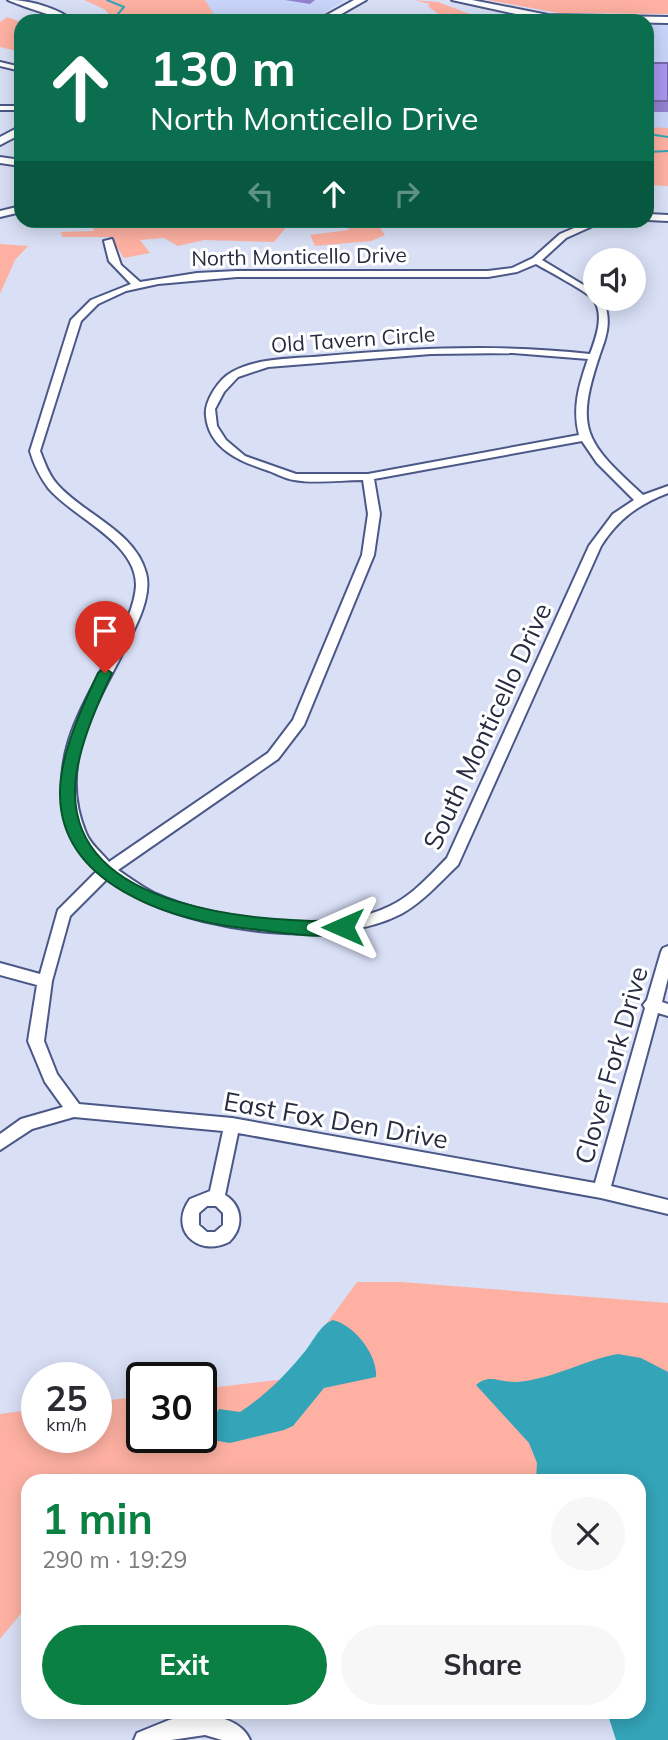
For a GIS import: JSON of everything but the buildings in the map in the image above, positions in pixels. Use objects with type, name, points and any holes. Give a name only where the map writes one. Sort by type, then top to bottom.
[{"type":"main road","points":[[334,14],[361,0]]},
{"type":"main road","points":[[457,0],[528,14]]},
{"type":"street","points":[[12,0],[58,14]]},
{"type":"street","name":"North Monticello Drive","points":[[105,872],[83,846],[70,817],[67,793],[82,720],[141,597],[141,574],[126,547],[50,486],[37,464],[35,451],[76,320],[83,309],[137,285],[214,274],[488,274],[514,270],[536,260],[562,236],[582,228]]},
{"type":"street","points":[[109,241],[110,255],[120,271],[137,285]]},
{"type":"street","points":[[536,260],[583,290]]},
{"type":"street","points":[[604,311],[605,322],[578,406],[585,437],[598,460],[640,499]]},
{"type":"street","name":"Old Tavern Circle","points":[[585,437],[368,477],[295,477],[241,458],[222,442],[212,426],[210,409],[219,391],[234,375],[267,364],[499,349],[594,357]]},
{"type":"street","points":[[75,1110],[51,1077],[36,1041],[44,981],[63,914],[105,872],[273,756],[299,722],[368,555],[374,514],[368,477]]},
{"type":"street","name":"South Monticello Drive","points":[[105,872],[140,894],[206,917],[294,928],[343,927],[390,914],[430,884],[453,861],[595,546],[611,520],[640,499],[668,489]]},
{"type":"street","name":"Clover Fork Drive","points":[[601,1191],[668,952]]},
{"type":"street","points":[[0,969],[44,981]]},
{"type":"street","points":[[651,1005],[668,1010]]},
{"type":"street","name":"East Fox Den Drive","points":[[0,1143],[27,1124],[75,1110],[232,1125],[601,1191],[668,1207]]},
{"type":"street","points":[[216,1199],[232,1125]]},
{"type":"street","points":[[144,1740],[180,1724],[223,1727],[240,1740]]},
{"type":"shaded area","points":[[84,0],[205,0],[214,14],[109,14]]},
{"type":"shaded area","points":[[205,0],[345,0],[322,14],[214,14]]},
{"type":"shaded area","points":[[413,0],[438,2],[470,14],[438,14],[428,6],[430,4]]},
{"type":"shaded area","points":[[487,0],[668,0],[668,14],[559,13]]},
{"type":"shaded area","points":[[7,17],[14,20],[14,50],[0,47],[0,22]]},
{"type":"shaded area","points":[[654,25],[668,25],[668,133],[654,132]]},
{"type":"shaded area","points":[[654,127],[668,128],[668,186],[654,185]]},
{"type":"shaded area","points":[[92,228],[286,228],[274,242],[204,240],[178,246],[164,238],[140,240],[150,253],[124,258],[113,241],[114,237],[62,237],[61,232],[94,231]]},
{"type":"shaded area","points":[[348,228],[380,228],[385,235],[371,241],[315,246],[310,235],[349,230]]},
{"type":"shaded area","points":[[0,244],[28,246],[15,260],[0,294]]},
{"type":"shaded area","points":[[357,1282],[401,1282],[668,1303],[668,1740],[646,1719],[646,1474],[21,1474],[21,1614],[0,1639],[0,1414],[21,1411],[21,1453],[112,1453],[112,1400],[126,1398],[126,1453],[217,1453],[217,1387],[286,1379]]},
{"type":"shaded area","points":[[333,1320],[341,1323],[356,1334],[369,1351],[376,1368],[376,1377],[324,1388],[293,1426],[284,1430],[230,1443],[217,1441],[219,1409],[240,1412],[257,1400],[288,1372]]},
{"type":"shaded area","points":[[618,1354],[641,1358],[668,1372],[668,1740],[616,1740],[609,1719],[646,1719],[646,1474],[536,1474],[537,1463],[529,1443],[476,1385],[491,1379],[511,1382],[530,1380]]},
{"type":"waterway","points":[[107,0],[124,7],[118,14]]},
{"type":"waterway","points":[[654,135],[668,137]]},
{"type":"waterway","points":[[654,152],[668,151]]},
{"type":"route","points":[[105,673],[82,720],[67,793],[70,817],[83,846],[105,872],[140,894],[206,917],[294,928],[343,927]]}]
